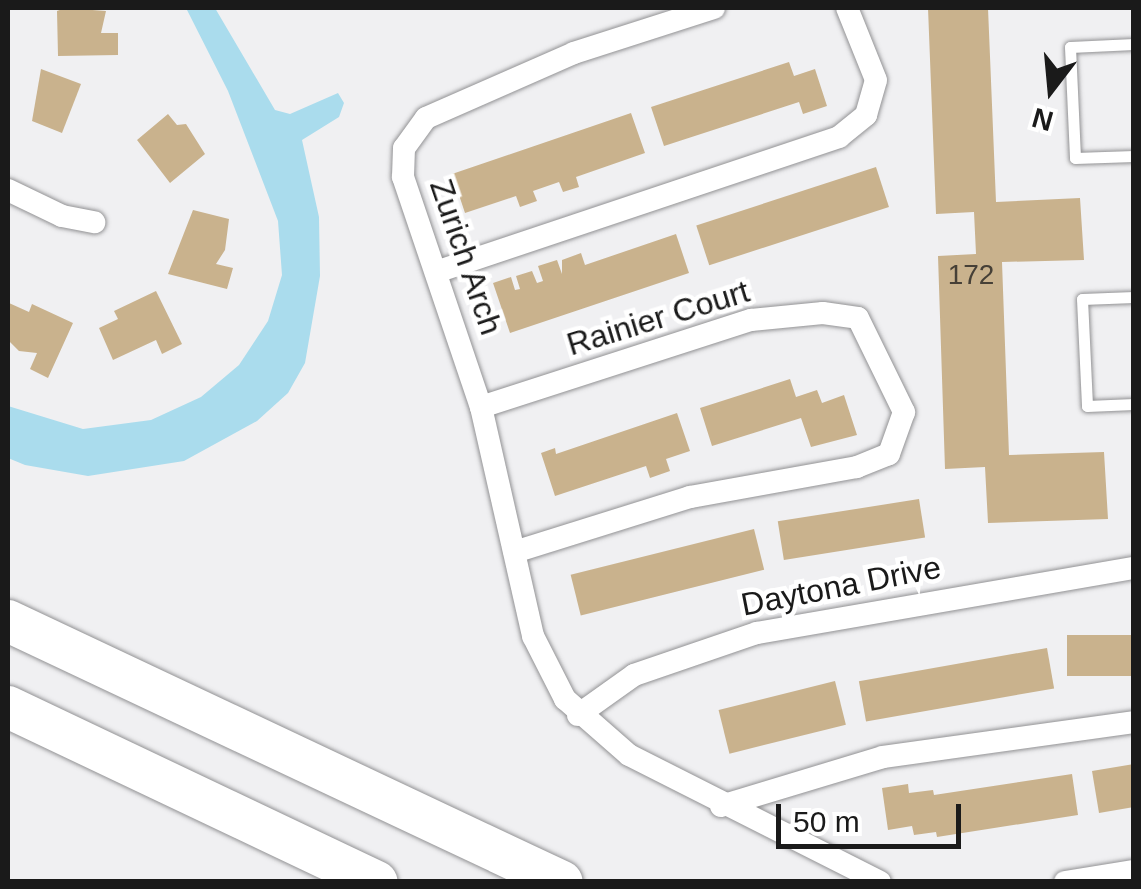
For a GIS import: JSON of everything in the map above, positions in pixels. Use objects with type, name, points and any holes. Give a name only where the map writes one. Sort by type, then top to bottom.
[{"type":"highway","points":[[8,621],[562,882]]},
{"type":"highway","points":[[8,707],[377,882]]},
{"type":"street","name":"Zurich Arch","points":[[578,715],[533,636],[481,407],[402,166],[413,131],[426,118],[574,54],[714,8]]},
{"type":"street","points":[[436,272],[839,136],[866,114],[876,80],[846,8]]},
{"type":"street","points":[[8,190],[62,216],[94,222]]},
{"type":"street","name":"Rainier Court","points":[[481,407],[752,320],[787,314],[858,318],[904,412],[889,454],[857,467],[690,497],[514,552]]},
{"type":"street","name":"Daytona Drive","points":[[578,715],[634,674],[758,633],[1134,568]]},
{"type":"street","points":[[578,715],[629,756],[721,806],[880,882]]},
{"type":"street","points":[[721,806],[883,757],[1134,722]]},
{"type":"street","points":[[1065,882],[1134,871]]},
{"type":"lane","points":[[1134,44],[1070,47],[1075,158],[1134,156]]},
{"type":"lane","points":[[1134,297],[1082,299],[1087,406],[1134,404]]},
{"type":"water","points":[[186,8],[215,8],[275,110],[290,114],[338,93],[344,103],[339,117],[302,140],[319,217],[320,276],[305,363],[288,393],[257,421],[184,461],[88,476],[25,465],[8,458],[8,406],[83,429],[151,420],[201,397],[239,365],[268,321],[282,275],[278,221],[228,91]]},
{"type":"building","points":[[928,8],[988,8],[996,202],[1080,198],[1084,260],[1002,262],[1009,455],[1104,452],[1108,519],[988,523],[985,467],[945,469],[938,256],[976,254],[974,212],[936,214]]},
{"type":"building","points":[[57,11],[106,11],[101,33],[118,33],[118,55],[58,56]]},
{"type":"building","points":[[789,62],[794,76],[815,69],[827,106],[803,114],[799,102],[664,146],[651,107]]},
{"type":"building","points":[[41,69],[81,84],[62,133],[32,121]]},
{"type":"building","points":[[631,113],[645,153],[576,177],[579,187],[563,192],[559,182],[533,191],[537,201],[520,207],[516,196],[465,213],[452,174]]},
{"type":"building","points":[[168,114],[177,125],[186,124],[205,154],[170,183],[137,140]]},
{"type":"building","points":[[876,167],[889,207],[709,265],[696,225]]},
{"type":"building","points":[[193,210],[229,219],[225,250],[216,264],[233,268],[227,289],[168,274]]},
{"type":"building","points":[[676,234],[689,273],[510,333],[493,283],[511,277],[515,290],[520,289],[516,276],[532,271],[537,283],[543,281],[538,266],[557,260],[562,274],[562,260],[581,253],[585,265]]},
{"type":"building","points":[[156,291],[182,344],[162,354],[156,340],[113,360],[99,328],[118,319],[114,311]]},
{"type":"building","points":[[9,303],[29,312],[32,304],[73,323],[48,378],[30,369],[37,353],[19,351],[8,340]]},
{"type":"building","points":[[790,379],[796,397],[817,390],[822,403],[844,395],[857,435],[811,447],[801,418],[712,446],[700,408]]},
{"type":"building","points":[[677,413],[690,451],[666,459],[670,471],[650,478],[646,466],[555,496],[541,453],[555,448],[556,454]]},
{"type":"building","points":[[919,499],[925,538],[784,560],[778,521]]},
{"type":"building","points":[[754,529],[764,570],[581,615],[571,575]]},
{"type":"building","points":[[1067,635],[1134,635],[1134,676],[1067,676]]},
{"type":"building","points":[[1047,648],[1054,688],[866,722],[859,681]]},
{"type":"building","points":[[835,681],[846,725],[729,754],[719,710]]},
{"type":"building","points":[[1134,764],[1134,807],[1099,813],[1092,771]]},
{"type":"building","points":[[1072,774],[1078,815],[937,837],[936,832],[914,835],[912,826],[888,830],[882,788],[908,784],[909,793],[933,790],[934,795]]}]
